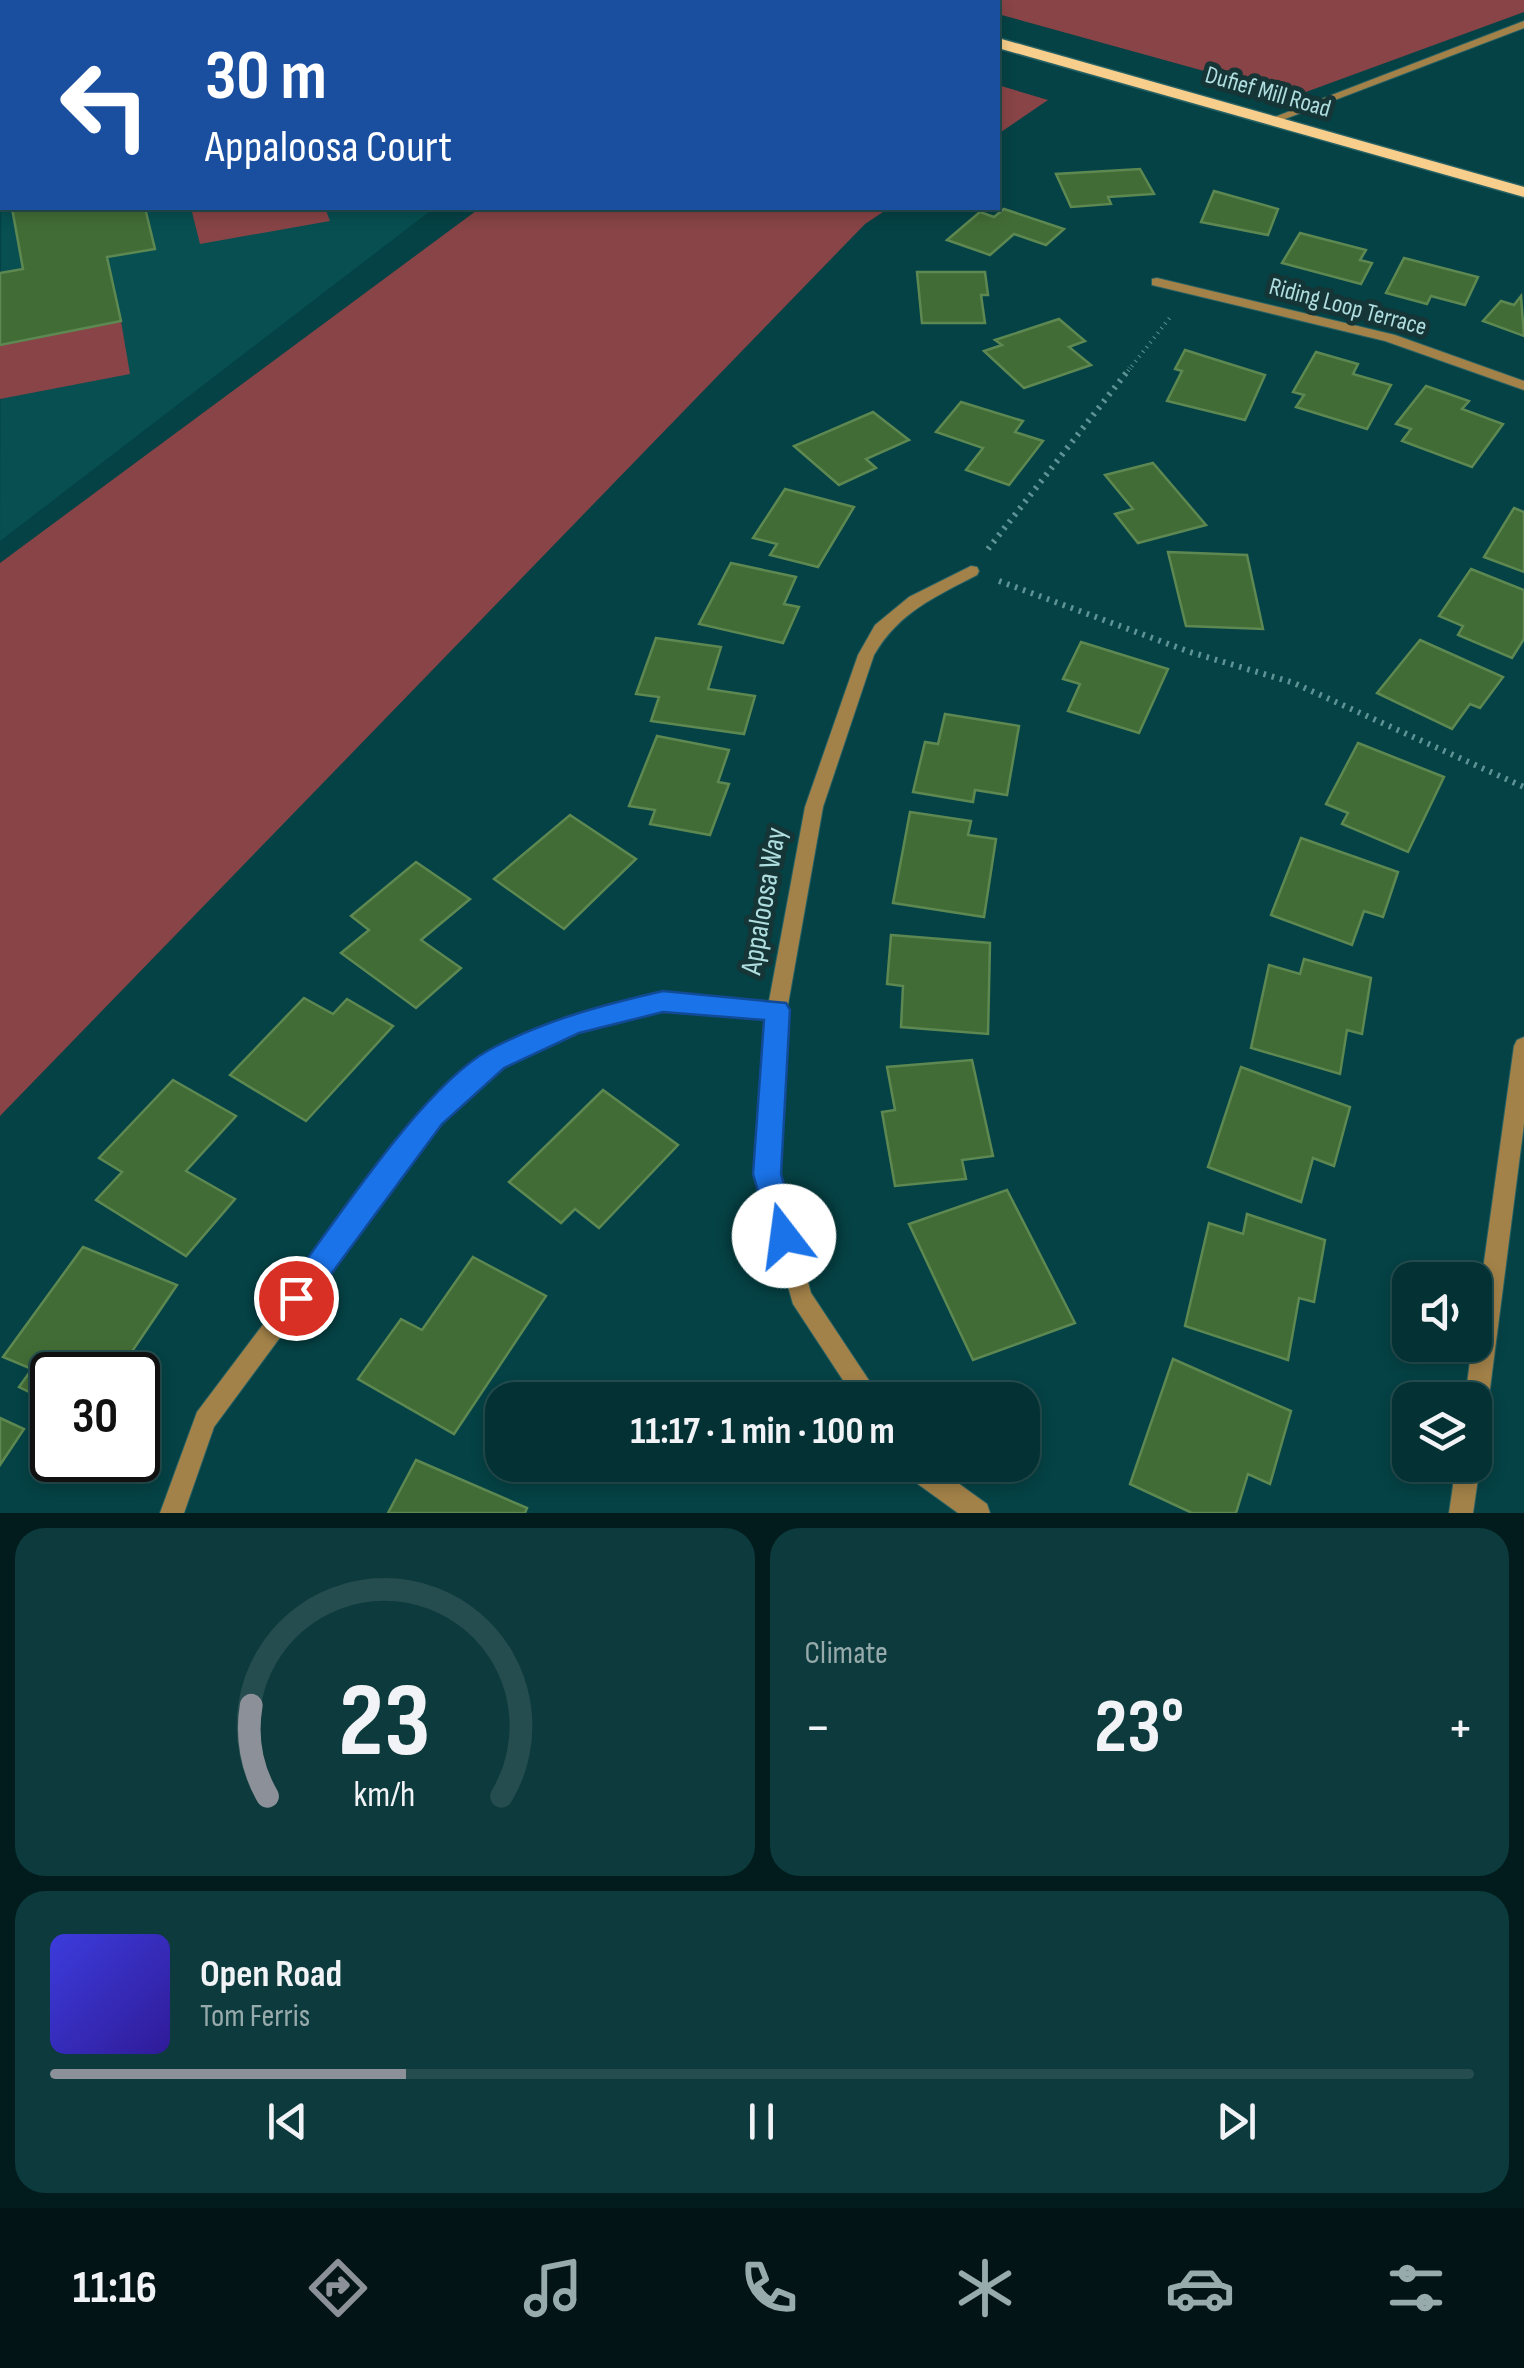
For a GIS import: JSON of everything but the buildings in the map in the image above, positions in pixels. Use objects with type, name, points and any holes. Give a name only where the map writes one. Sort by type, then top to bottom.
[{"type":"main road","name":"Dufief Mill Road","points":[[1000,44],[1524,192]]},
{"type":"street","points":[[1273,120],[1524,24]]},
{"type":"street","name":"Riding Loop Terrace","points":[[1157,282],[1390,338],[1524,386]]},
{"type":"street","name":"Appaloosa Way","points":[[858,1382],[801,1297],[767,1174],[777,1010],[814,807],[866,655],[880,629],[915,601],[971,571]]},
{"type":"street","points":[[172,1513],[205,1420],[432,1116],[495,1060],[574,1023],[663,1002],[777,1010]]},
{"type":"street","points":[[1479,1382],[1524,1046]]},
{"type":"street","points":[[936,1482],[978,1513]]},
{"type":"street","points":[[1462,1513],[1466,1482]]},
{"type":"path","points":[[1191,290],[971,571],[1190,652],[1294,683],[1524,787]]},
{"type":"shaded area","points":[[1000,0],[1524,0],[1524,12],[1295,96],[1000,15]]},
{"type":"shaded area","points":[[1000,86],[1048,100],[1000,133]]},
{"type":"shaded area","points":[[1,210],[431,210],[0,541]]},
{"type":"shaded area","points":[[192,210],[326,210],[330,221],[200,244]]},
{"type":"shaded area","points":[[477,210],[886,210],[865,224],[0,1116],[0,563]]},
{"type":"shaded area","points":[[121,321],[130,374],[0,399],[0,345]]},
{"type":"route","points":[[296,1298],[432,1116],[495,1060],[574,1023],[663,1002],[777,1010],[767,1174],[784,1236]]}]
